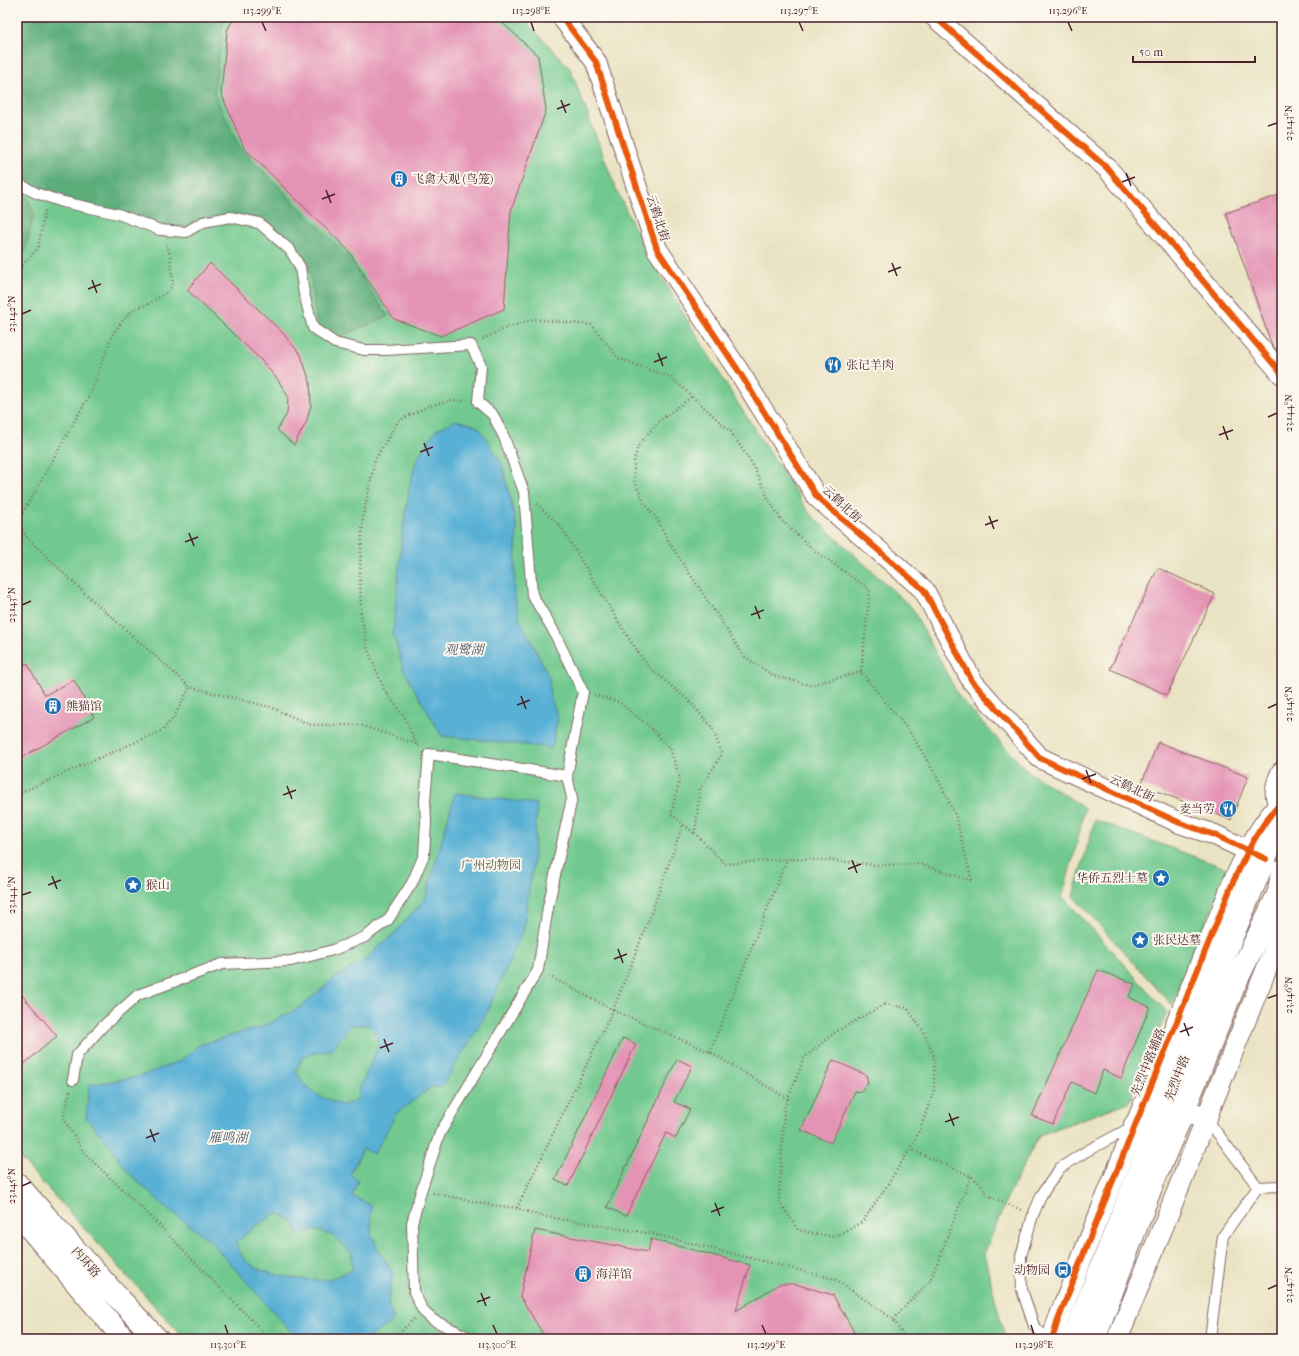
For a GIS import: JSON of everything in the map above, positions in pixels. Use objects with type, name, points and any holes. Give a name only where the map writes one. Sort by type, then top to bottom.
[{"type":"main road","points":[[1282,773],[1278,783],[1277,792],[1282,808]]},
{"type":"main road","name":"先烈中路","points":[[1073,1339],[1226,951],[1266,860],[1282,808]]},
{"type":"main road","name":"先烈中路","points":[[1094,1339],[1153,1182],[1234,986],[1279,906],[1266,860]]},
{"type":"main road","points":[[1226,951],[1279,906]]},
{"type":"main road","points":[[1184,1110],[1206,1118]]},
{"type":"main road","points":[[1135,1125],[1155,1132]]},
{"type":"main road","name":"内环路","points":[[17,1184],[112,1291],[157,1339]]},
{"type":"main road","name":"内环路","points":[[17,1213],[124,1339]]},
{"type":"street","name":"云鹤北街","points":[[562,17],[596,62],[657,249],[738,370],[817,497],[924,590],[972,681],[1040,758],[1180,823],[1215,835],[1266,860]]},
{"type":"street","points":[[935,17],[1108,168],[1282,374]]},
{"type":"street","name":"先烈中路辅路","points":[[1052,1339],[1083,1256],[1230,889],[1266,860]]},
{"type":"street","points":[[1117,1339],[1240,1030],[1282,932]]},
{"type":"lane","points":[[17,183],[36,193],[63,202],[118,214],[160,230],[186,232],[203,222],[230,217],[259,222],[290,250],[300,267],[304,294],[313,328],[335,343],[364,350],[471,345],[481,366],[478,385],[478,402],[493,415],[504,437],[524,492],[532,595],[552,628],[583,692],[567,776],[572,798],[548,907],[538,970],[440,1133],[412,1223],[414,1292],[423,1311],[433,1320],[472,1339]]},
{"type":"lane","points":[[73,1080],[77,1055],[102,1027],[138,995],[222,964],[291,961],[333,950],[366,937],[388,920],[412,883],[424,855],[426,822],[425,800],[429,754],[567,776]]},
{"type":"lane","points":[[1206,1118],[1258,1187]]},
{"type":"lane","points":[[1047,1339],[1034,1326],[1022,1290],[1021,1256],[1033,1215],[1042,1194],[1060,1168],[1084,1152],[1119,1135],[1135,1125]]},
{"type":"lane","points":[[1258,1187],[1282,1187]]},
{"type":"lane","points":[[1210,1339],[1223,1236],[1258,1187]]},
{"type":"path","points":[[17,270],[38,248],[45,209],[36,193]]},
{"type":"path","points":[[160,230],[170,254],[173,285],[166,293],[148,304],[134,310],[123,320],[112,335],[91,392],[17,524],[29,540],[90,598],[190,688],[270,707],[311,725],[360,724],[416,744],[429,754]]},
{"type":"path","points":[[471,345],[504,329],[533,319],[592,325],[618,358],[672,378],[731,432],[754,466],[768,498],[782,521],[814,550],[870,590],[861,672],[912,735],[937,777],[956,817],[972,881],[920,864],[877,866],[825,860],[787,859],[725,864],[695,833],[671,814],[680,779],[670,748],[650,728],[619,702],[583,692]]},
{"type":"path","points":[[691,396],[658,422],[639,444],[634,460],[634,480],[644,503],[656,518],[672,547],[744,656],[774,676],[810,685],[861,672]]},
{"type":"path","points":[[416,744],[405,718],[384,689],[368,650],[361,615],[360,569],[363,517],[375,460],[398,421],[429,406],[453,400],[478,402]]},
{"type":"path","points":[[524,492],[561,527],[626,634],[647,665],[688,700],[712,727],[722,754],[700,789],[695,833]]},
{"type":"path","points":[[17,794],[163,730],[174,717],[190,688]]},
{"type":"path","points":[[517,1208],[613,1010],[651,914],[683,824]]},
{"type":"path","points":[[710,1052],[787,859]]},
{"type":"path","points":[[538,970],[613,1010],[710,1052],[788,1099]]},
{"type":"path","points":[[885,1004],[907,1008],[924,1032],[934,1057],[934,1090],[921,1127],[910,1149],[862,1222],[834,1237],[798,1230],[779,1202],[784,1109],[804,1058],[834,1033],[885,1004]]},
{"type":"path","points":[[73,1080],[63,1118],[85,1154],[148,1214],[270,1339]]},
{"type":"path","points":[[910,1149],[971,1176],[981,1184],[987,1195],[1033,1215]]},
{"type":"path","points":[[893,1319],[930,1281],[971,1176]]},
{"type":"path","points":[[421,1191],[491,1205],[517,1208],[542,1216],[653,1234],[835,1279],[893,1319],[906,1339]]},
{"type":"path","points":[[393,1339],[423,1311]]},
{"type":"green space","name":"广州动物园","points":[[17,17],[522,17],[570,68],[616,189],[643,246],[735,399],[810,514],[912,608],[959,697],[1026,770],[1085,808],[1062,896],[1167,1012],[1129,1102],[1039,1135],[1009,1194],[984,1254],[1005,1339],[185,1339],[17,1155]]},
{"type":"green space","points":[[17,17],[226,17],[222,30],[214,93],[239,147],[344,252],[388,316],[340,337],[317,326],[308,261],[262,218],[200,218],[183,227],[159,227],[37,188],[17,180]]},
{"type":"green space","points":[[17,193],[27,197],[34,214],[25,252],[17,259]]},
{"type":"green space","points":[[1095,820],[1228,869],[1172,1005],[1073,896]]},
{"type":"water","name":"观鹭湖","points":[[457,420],[477,426],[502,465],[517,530],[514,593],[519,617],[549,677],[550,696],[558,717],[552,748],[442,736],[404,671],[393,633],[402,535],[410,484],[417,458],[436,430]]},
{"type":"water","name":"雁鸣湖","points":[[455,793],[537,804],[533,865],[523,931],[487,1013],[442,1087],[431,1087],[396,1114],[374,1154],[363,1149],[350,1174],[358,1181],[352,1196],[371,1205],[371,1234],[380,1253],[393,1273],[388,1304],[394,1320],[368,1339],[300,1339],[295,1336],[210,1241],[163,1205],[127,1171],[108,1143],[86,1118],[89,1085],[137,1077],[180,1061],[199,1045],[264,1026],[299,1008],[335,978],[362,962],[395,933],[425,899]],"holes":[[[351,1025],[368,1025],[375,1032],[379,1044],[361,1085],[356,1101],[342,1105],[319,1096],[304,1085],[296,1071],[303,1056],[333,1049]],[[276,1213],[292,1220],[299,1235],[315,1230],[334,1236],[352,1253],[352,1270],[329,1279],[298,1279],[273,1274],[253,1266],[246,1261],[241,1255],[236,1242],[256,1226]]]},
{"type":"building","name":"飞禽大观 (鸟笼)","points":[[234,17],[492,17],[505,25],[538,56],[546,110],[511,211],[504,309],[441,336],[394,319],[348,250],[244,148],[221,93],[227,31]]},
{"type":"building","points":[[1282,194],[1282,356],[1271,343],[1226,213]]},
{"type":"building","points":[[210,263],[281,331],[301,355],[310,382],[311,405],[306,423],[294,445],[277,430],[287,414],[288,396],[278,380],[261,360],[187,290]]},
{"type":"building","points":[[1158,568],[1215,594],[1167,695],[1110,669]]},
{"type":"building","name":"熊猫馆","points":[[27,663],[45,695],[74,680],[94,717],[17,760],[17,668]]},
{"type":"building","points":[[1158,742],[1248,777],[1231,820],[1141,785]]},
{"type":"building","points":[[1098,970],[1135,984],[1129,997],[1150,1007],[1121,1078],[1103,1070],[1094,1093],[1072,1082],[1053,1124],[1032,1116]]},
{"type":"building","points":[[17,989],[57,1036],[17,1070]]},
{"type":"building","points":[[623,1038],[636,1044],[568,1186],[555,1180]]},
{"type":"building","points":[[677,1059],[692,1066],[674,1102],[690,1109],[676,1138],[666,1133],[626,1216],[607,1207]]},
{"type":"building","points":[[833,1060],[866,1075],[868,1083],[861,1092],[855,1091],[831,1143],[801,1130]]},
{"type":"building","points":[[535,1230],[648,1252],[651,1239],[750,1265],[736,1311],[779,1284],[795,1284],[833,1295],[854,1332],[841,1339],[546,1339],[520,1296]]},
{"type":"cycle path","points":[[562,17],[596,62],[657,249],[738,370],[817,497],[924,590],[972,681],[1040,758],[1180,823],[1215,835],[1266,859]]},
{"type":"cycle path","points":[[935,17],[1107,168],[1282,374]]},
{"type":"cycle path","points":[[1052,1339],[1085,1250],[1233,882],[1260,830],[1282,802]]},
{"type":"place","name":"飞禽大观 (鸟笼)","points":[[399,179]]},
{"type":"place","name":"张记羊肉","points":[[833,365]]},
{"type":"place","name":"熊猫馆","points":[[53,706]]},
{"type":"place","name":"麦当劳","points":[[1228,809]]},
{"type":"place","name":"华侨五烈士墓","points":[[1161,878]]},
{"type":"place","name":"猴山","points":[[133,885]]},
{"type":"place","name":"张民达墓","points":[[1140,940]]},
{"type":"place","name":"动物园","points":[[1063,1270]]},
{"type":"place","name":"海洋馆","points":[[583,1274]]}]
